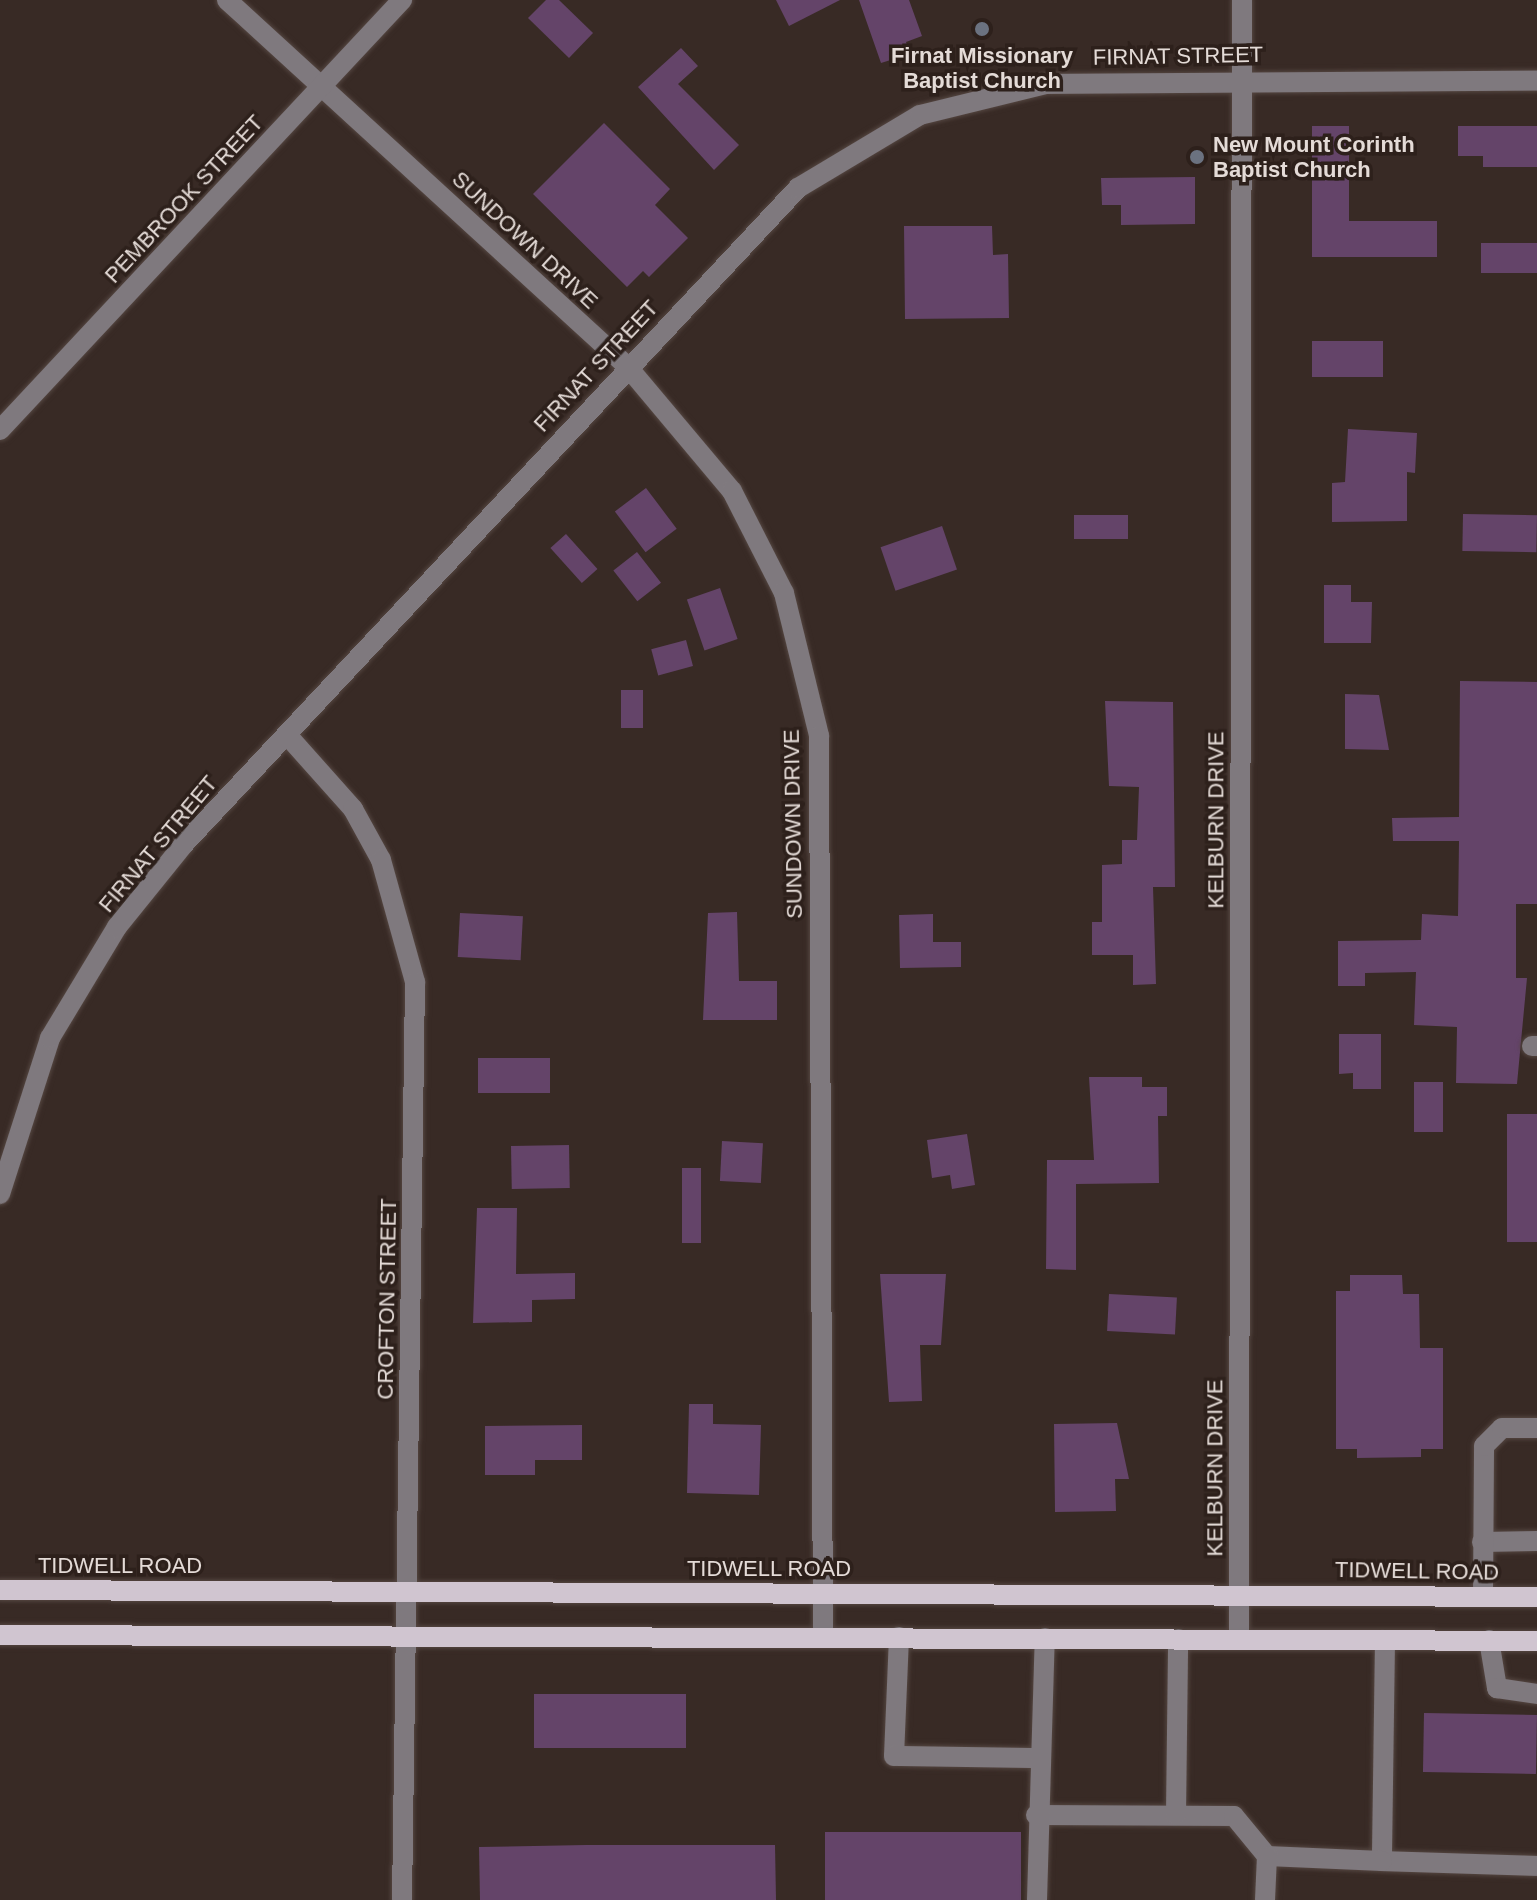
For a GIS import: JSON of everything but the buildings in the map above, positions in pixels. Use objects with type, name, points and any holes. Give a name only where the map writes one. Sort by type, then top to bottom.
[{"type":"main road","name":"TIDWELL ROAD","points":[[0,1590],[822,1594],[1238,1592],[1537,1597]]},
{"type":"main road","points":[[0,1635],[1537,1641]]},
{"type":"street","name":"SUNDOWN DRIVE","points":[[227,0],[627,366],[739,504],[784,593],[819,736],[823,1637]]},
{"type":"street","name":"PEMBROOK STREET","points":[[0,430],[402,0]]},
{"type":"street","name":"KELBURN DRIVE","points":[[1239,1639],[1242,0]]},
{"type":"street","name":"FIRNAT STREET","points":[[0,1194],[50,1038],[117,927],[184,844],[288,736],[627,366],[798,188],[920,115],[1046,84],[1242,77],[1537,81]]},
{"type":"street","name":"CROFTON STREET","points":[[288,736],[353,809],[381,860],[415,982],[402,1900]]},
{"type":"street","points":[[1483,1596],[1484,1446],[1502,1428],[1537,1428]]},
{"type":"street","points":[[1482,1542],[1537,1541]]},
{"type":"street","points":[[899,1637],[894,1756],[1038,1758]]},
{"type":"street","points":[[1037,1900],[1036,1815],[1045,1638]]},
{"type":"street","points":[[1176,1815],[1178,1639]]},
{"type":"street","points":[[1382,1861],[1385,1640]]},
{"type":"street","points":[[1489,1640],[1497,1688],[1537,1694]]},
{"type":"street","points":[[1036,1815],[1234,1816],[1267,1856],[1265,1900]]},
{"type":"street","points":[[1267,1856],[1537,1866]]},
{"type":"place","name":"Firnat Missionary Baptist Church","points":[[982,29]]},
{"type":"place","name":"New Mount Corinth Baptist Church","points":[[1197,157]]}]
